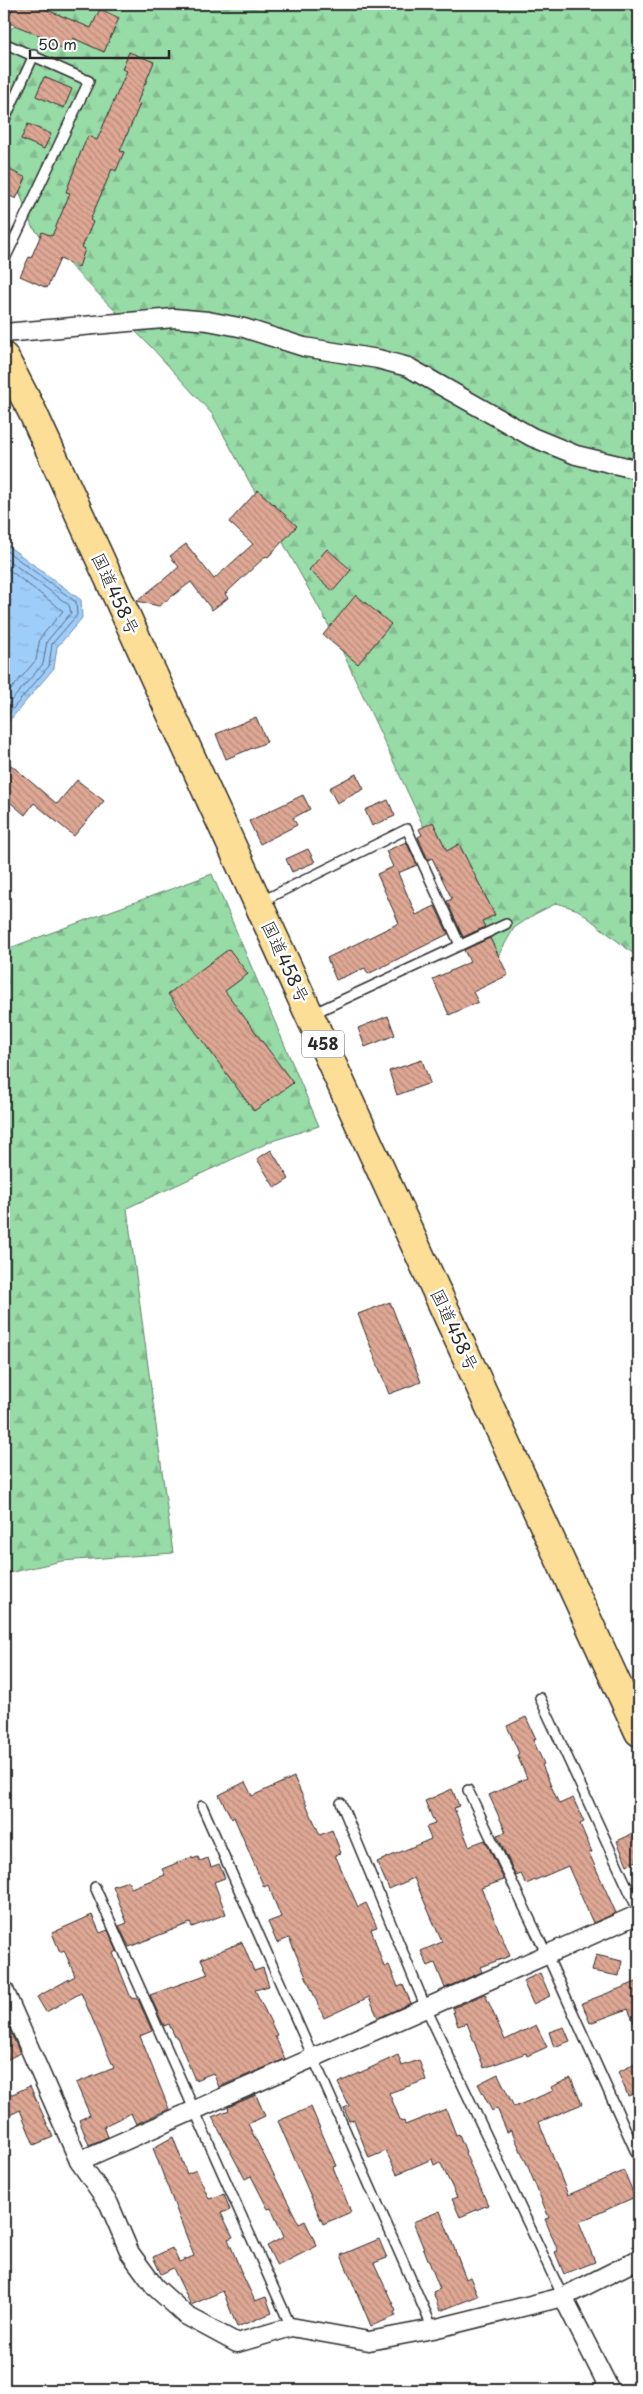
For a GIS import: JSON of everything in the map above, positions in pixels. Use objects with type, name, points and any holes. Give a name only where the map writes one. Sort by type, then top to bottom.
[{"type":"highway","name":"国道458号","points":[[4,357],[32,411],[639,1732]]},
{"type":"street","points":[[4,333],[174,318],[235,326],[304,347],[378,359],[408,367],[532,437],[576,455],[639,470]]},
{"type":"street","points":[[79,2161],[639,1913]]},
{"type":"street","points":[[4,1990],[79,2161],[109,2204],[130,2253],[155,2288],[188,2316],[237,2343],[291,2327],[369,2341],[432,2328],[563,2297],[639,2259]]},
{"type":"street","points":[[563,2297],[610,2390]]},
{"type":"lane","points":[[4,43],[89,81],[4,261]]},
{"type":"lane","points":[[4,121],[34,55]]},
{"type":"lane","points":[[258,903],[407,829],[460,945]]},
{"type":"lane","points":[[309,1015],[506,924]]},
{"type":"lane","points":[[540,1698],[639,1913]]},
{"type":"lane","points":[[468,1790],[547,1955],[639,2159]]},
{"type":"lane","points":[[341,1803],[426,2008],[563,2297]]},
{"type":"lane","points":[[202,1806],[311,2058],[432,2328]]},
{"type":"lane","points":[[95,1887],[291,2327]]},
{"type":"green space","points":[[37,4],[639,4],[639,958],[578,910],[557,903],[535,914],[514,928],[490,970],[339,644],[212,414],[153,349],[32,227],[10,166],[4,156],[4,34],[33,12]]},
{"type":"green space","points":[[212,874],[319,1126],[272,1141],[127,1208],[173,1553],[62,1561],[4,1574],[4,950]]},
{"type":"water","points":[[4,543],[81,600],[82,618],[57,647],[54,668],[4,727]]},
{"type":"building","points":[[14,4],[47,4],[45,9],[91,28],[100,9],[119,18],[104,52],[73,38],[68,51],[47,42],[49,39],[7,22]]},
{"type":"building","points":[[129,52],[154,62],[137,103],[140,104],[120,151],[124,152],[116,171],[112,169],[90,220],[93,222],[82,247],[85,249],[79,267],[60,259],[47,288],[20,276],[29,257],[31,258],[42,232],[52,236],[70,193],[66,192],[80,154],[88,136],[97,140],[127,71],[122,69]]},
{"type":"building","points":[[44,77],[72,89],[64,108],[36,96]]},
{"type":"building","points":[[28,124],[51,134],[44,149],[21,139]]},
{"type":"building","points":[[4,167],[26,178],[16,199],[4,193]]},
{"type":"building","points":[[258,490],[297,526],[268,557],[266,556],[225,594],[228,598],[212,610],[191,582],[159,606],[137,601],[179,567],[170,556],[186,544],[214,579],[253,544],[229,522]]},
{"type":"building","points":[[327,549],[351,570],[333,591],[309,570]]},
{"type":"building","points":[[356,595],[391,624],[358,664],[323,635]]},
{"type":"building","points":[[256,717],[267,742],[226,759],[216,734]]},
{"type":"building","points":[[11,765],[57,804],[77,780],[104,801],[74,836],[34,803],[25,815],[4,797],[4,774]]},
{"type":"building","points":[[356,774],[364,789],[337,803],[329,788]]},
{"type":"building","points":[[303,795],[310,809],[293,818],[297,825],[260,844],[249,821]]},
{"type":"building","points":[[388,800],[395,816],[372,826],[365,810]]},
{"type":"building","points":[[433,822],[447,851],[459,844],[495,915],[482,921],[485,927],[463,937],[447,901],[452,899],[432,858],[428,860],[418,837],[422,835],[419,829]]},
{"type":"building","points":[[406,842],[417,865],[398,873],[416,915],[435,906],[448,934],[368,974],[365,968],[336,980],[327,958],[399,923],[377,874],[393,867],[386,851]]},
{"type":"building","points":[[308,849],[315,862],[292,872],[286,859]]},
{"type":"building","points":[[490,938],[508,975],[473,992],[478,1002],[449,1015],[433,979],[470,962],[464,950]]},
{"type":"building","points":[[229,949],[248,974],[225,991],[293,1083],[254,1111],[168,994]]},
{"type":"building","points":[[388,1016],[395,1035],[365,1047],[358,1028]]},
{"type":"building","points":[[422,1060],[430,1083],[397,1095],[389,1071]]},
{"type":"building","points":[[271,1150],[289,1179],[275,1188],[257,1159]]},
{"type":"building","points":[[390,1302],[421,1382],[389,1394],[358,1314]]},
{"type":"building","points":[[526,1717],[536,1739],[533,1740],[544,1764],[542,1765],[559,1804],[573,1798],[584,1822],[580,1824],[592,1852],[589,1853],[616,1913],[593,1923],[568,1866],[526,1884],[521,1874],[516,1876],[497,1835],[506,1832],[489,1795],[527,1778],[517,1755],[519,1753],[507,1726]]},
{"type":"building","points":[[294,1777],[320,1835],[332,1830],[341,1853],[335,1855],[358,1907],[366,1903],[377,1927],[371,1929],[384,1967],[389,1965],[398,1987],[403,1985],[411,2003],[378,2018],[369,1997],[324,2018],[289,1938],[277,1943],[268,1922],[281,1917],[268,1885],[264,1887],[234,1817],[232,1819],[219,1795],[245,1782],[252,1796]]},
{"type":"building","points":[[452,1789],[459,1806],[454,1808],[469,1846],[485,1840],[504,1880],[481,1888],[510,1956],[480,1967],[482,1972],[445,1988],[435,1963],[428,1966],[421,1951],[442,1942],[414,1878],[389,1889],[377,1862],[431,1839],[426,1827],[435,1824],[425,1801]]},
{"type":"building","points":[[639,1831],[639,1860],[627,1865],[617,1841]]},
{"type":"building","points":[[192,1857],[192,1859],[198,1857],[200,1861],[208,1858],[211,1867],[219,1864],[225,1878],[214,1882],[226,1914],[192,1927],[190,1923],[129,1947],[119,1926],[127,1923],[113,1886],[128,1881],[131,1888],[165,1875],[162,1869]]},
{"type":"building","points":[[92,1915],[100,1933],[108,1930],[117,1951],[113,1953],[131,1998],[138,1999],[152,2031],[140,2036],[169,2109],[136,2124],[131,2113],[104,2126],[108,2137],[89,2145],[79,2120],[90,2115],[76,2083],[114,2068],[81,1993],[46,2012],[37,1997],[75,1976],[64,1950],[60,1952],[52,1933]]},
{"type":"building","points":[[242,1942],[254,1971],[263,1968],[269,1986],[255,1990],[277,2035],[275,2036],[285,2059],[219,2087],[213,2073],[195,2080],[177,2037],[175,2037],[169,2024],[164,2026],[150,1995],[208,1974],[201,1959]]},
{"type":"building","points":[[596,1955],[622,1961],[619,1976],[592,1971]]},
{"type":"building","points":[[540,1973],[550,1996],[533,2004],[523,1981]]},
{"type":"building","points":[[639,1981],[639,2034],[628,2009],[590,2023],[582,2003]]},
{"type":"building","points":[[485,1994],[505,2040],[536,2025],[547,2047],[527,2056],[526,2053],[484,2068],[467,2023],[458,2026],[453,2008]]},
{"type":"building","points":[[4,2018],[20,2053],[4,2061]]},
{"type":"building","points":[[564,2027],[570,2041],[554,2047],[549,2032]]},
{"type":"building","points":[[398,2055],[402,2066],[419,2060],[426,2080],[389,2093],[401,2122],[404,2121],[405,2125],[446,2109],[456,2135],[459,2134],[465,2153],[488,2205],[460,2217],[452,2199],[457,2197],[440,2162],[434,2165],[432,2159],[397,2174],[386,2151],[369,2158],[354,2120],[349,2121],[344,2108],[349,2106],[338,2083]]},
{"type":"building","points":[[639,2062],[639,2092],[628,2096],[618,2072]]},
{"type":"building","points":[[498,2074],[514,2107],[553,2091],[551,2087],[571,2078],[582,2104],[539,2122],[568,2195],[624,2171],[635,2197],[579,2222],[595,2262],[564,2274],[555,2252],[558,2251],[545,2219],[549,2218],[526,2162],[511,2130],[507,2132],[497,2108],[492,2111],[478,2084]]},
{"type":"building","points":[[30,2086],[53,2137],[34,2145],[20,2110],[4,2118],[4,2098]]},
{"type":"building","points":[[256,2095],[265,2116],[248,2124],[299,2224],[305,2221],[317,2246],[277,2266],[267,2246],[284,2237],[271,2208],[268,2209],[251,2176],[245,2179],[212,2117],[229,2110],[228,2107]]},
{"type":"building","points":[[311,2107],[336,2166],[333,2167],[351,2212],[323,2224],[278,2121]]},
{"type":"building","points":[[173,2137],[187,2174],[196,2170],[209,2199],[224,2194],[230,2210],[221,2213],[233,2237],[228,2239],[242,2274],[255,2301],[266,2297],[272,2313],[237,2327],[223,2291],[191,2305],[173,2268],[161,2274],[153,2257],[172,2248],[179,2262],[194,2256],[153,2148]]},
{"type":"building","points":[[440,2211],[466,2279],[470,2277],[478,2296],[440,2311],[433,2292],[440,2289],[413,2222]]},
{"type":"building","points":[[379,2239],[387,2258],[374,2263],[396,2311],[394,2312],[396,2316],[371,2326],[341,2255]]}]
